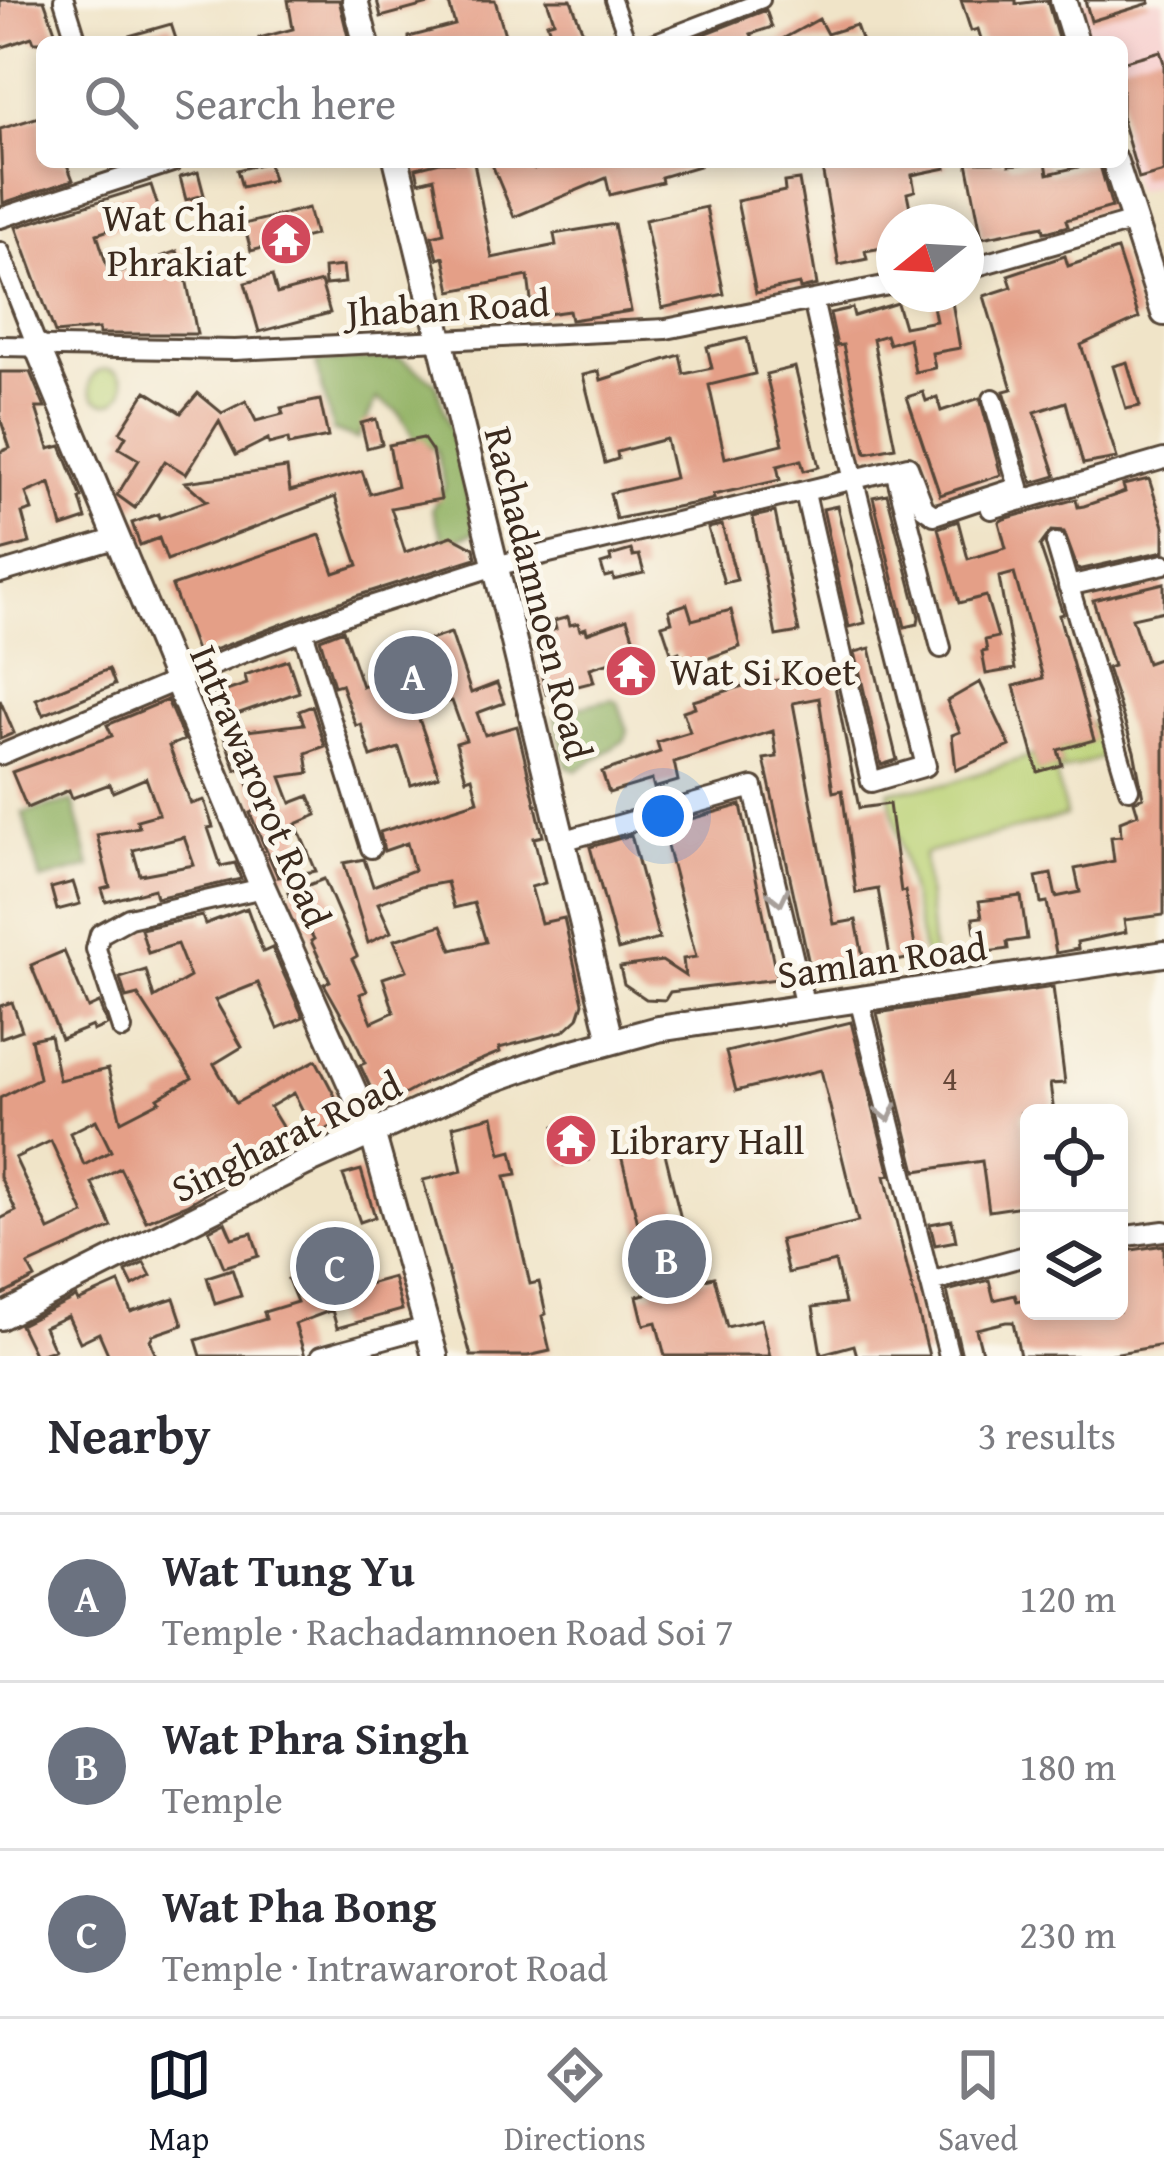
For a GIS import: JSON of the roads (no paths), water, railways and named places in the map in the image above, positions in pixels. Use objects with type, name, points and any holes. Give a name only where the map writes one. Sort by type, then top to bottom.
[{"type":"street","points":[[64,0],[75,36]]},
{"type":"street","points":[[355,0],[364,36]]},
{"type":"street","points":[[613,0],[626,36]]},
{"type":"street","points":[[669,36],[762,0]]},
{"type":"street","points":[[1063,0],[1074,36]]},
{"type":"street","name":"Rachadamnoen Road","points":[[398,168],[611,1040]]},
{"type":"street","points":[[1117,168],[1164,313]]},
{"type":"street","points":[[0,218],[116,170]]},
{"type":"street","points":[[984,264],[1134,221]]},
{"type":"street","name":"Intrawarorot Road","points":[[0,252],[263,888],[375,1143],[434,1356]]},
{"type":"street","name":"Jhaban Road","points":[[0,346],[235,350],[666,328],[876,288]]},
{"type":"street","points":[[805,493],[871,782],[926,766],[813,300]]},
{"type":"street","points":[[0,755],[303,631],[495,566],[908,466],[928,513],[934,515],[1019,487],[993,399]]},
{"type":"street","points":[[988,497],[992,508],[1164,459]]},
{"type":"street","points":[[895,470],[940,648]]},
{"type":"street","points":[[0,573],[118,538]]},
{"type":"street","points":[[1056,543],[1129,789]]},
{"type":"street","points":[[1068,586],[1164,564]]},
{"type":"street","points":[[303,631],[371,848]]},
{"type":"street","points":[[562,841],[753,787],[805,1007]]},
{"type":"street","points":[[122,1029],[96,949],[100,934],[129,918],[263,888]]},
{"type":"street","name":"Samlan Road","points":[[611,1040],[1164,954]]},
{"type":"street","points":[[859,999],[949,1356]]},
{"type":"street","name":"Singharat Road","points":[[0,1317],[375,1143],[400,1120],[534,1064],[611,1040]]},
{"type":"street","points":[[1128,1236],[1164,1231]]},
{"type":"street","points":[[930,1282],[1020,1257]]},
{"type":"street","points":[[321,1356],[427,1327]]},
{"type":"place","name":"Wat Chai Phrakiat","points":[[286,239]]},
{"type":"place","name":"Wat Si Koet","points":[[631,671]]},
{"type":"place","name":"Wat Tung Yu","points":[[413,675]]},
{"type":"place","name":"Library Hall","points":[[571,1140]]},
{"type":"place","name":"Wat Phra Singh","points":[[667,1259]]},
{"type":"place","name":"Wat Pha Bong","points":[[335,1266]]}]
